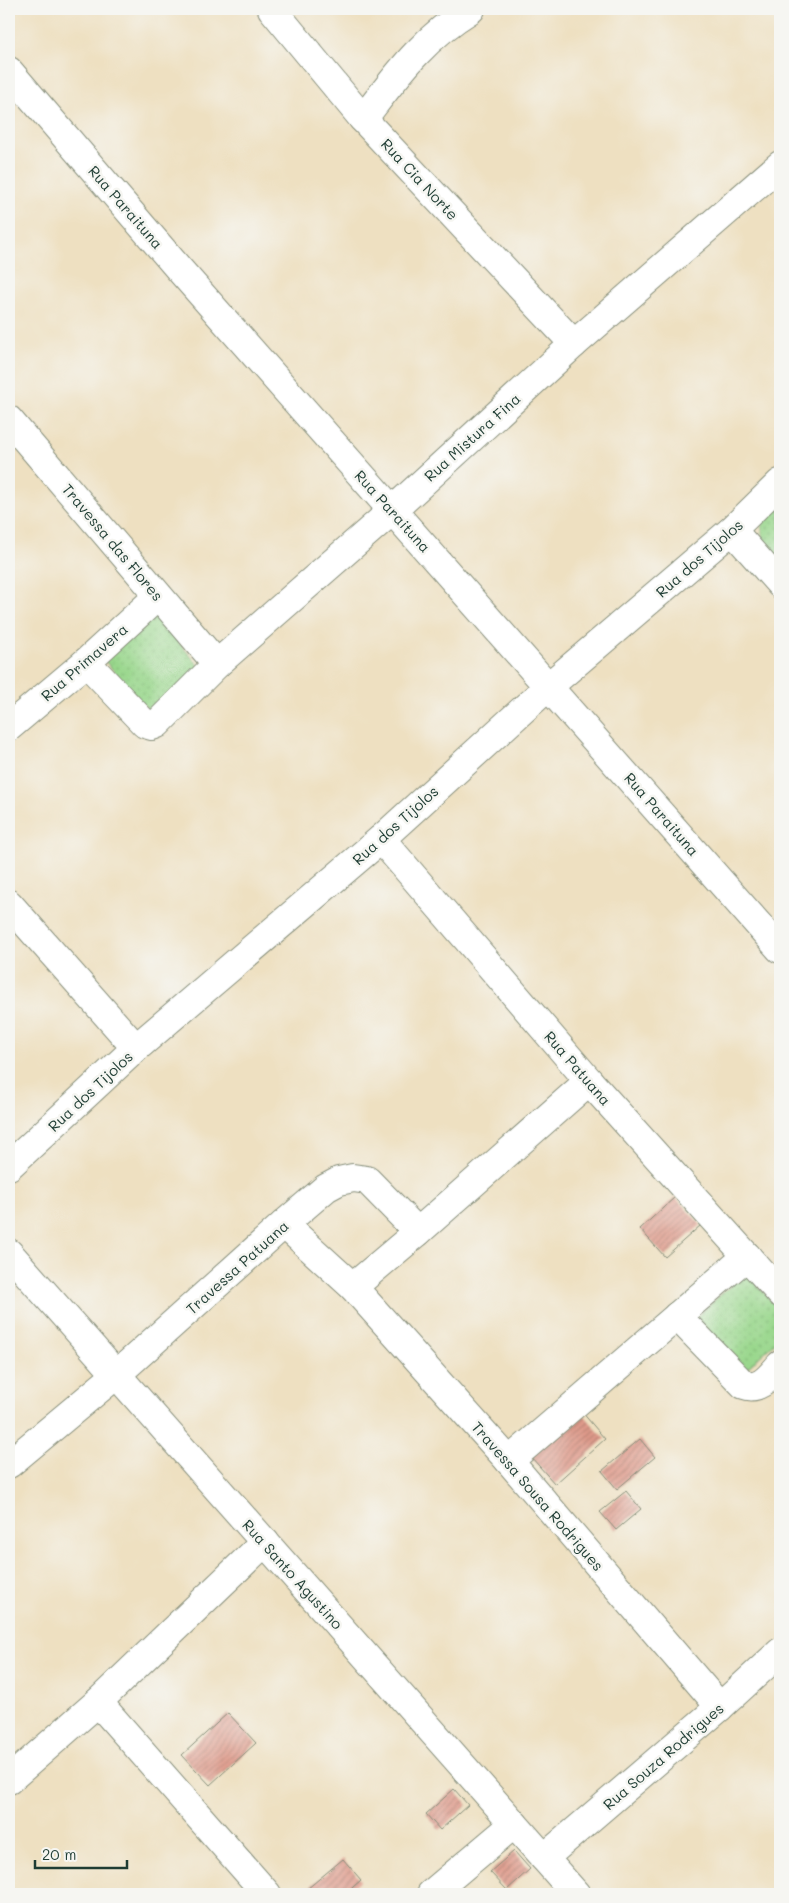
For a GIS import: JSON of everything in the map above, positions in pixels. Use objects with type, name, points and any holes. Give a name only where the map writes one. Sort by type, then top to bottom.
[{"type":"street","name":"Rua Cia Norte","points":[[272,9],[363,119],[574,344]]},
{"type":"street","points":[[363,119],[413,56],[432,38],[471,9]]},
{"type":"street","name":"Rua Paraituna","points":[[9,71],[180,270],[780,949]]},
{"type":"street","name":"Rua Mistura Fina","points":[[86,662],[145,724],[152,726],[157,724],[217,664],[392,510],[574,344],[780,165]]},
{"type":"street","name":"Travessa das Flores","points":[[9,420],[217,664]]},
{"type":"street","name":"Rua dos Tijolos","points":[[9,1166],[136,1048],[381,838],[549,686],[732,530],[780,483]]},
{"type":"street","points":[[732,530],[780,584]]},
{"type":"street","name":"Rua Primavera","points":[[9,727],[86,662],[158,596]]},
{"type":"street","name":"Rua Patuana","points":[[381,838],[589,1081],[780,1293]]},
{"type":"street","points":[[9,904],[136,1048]]},
{"type":"street","points":[[352,1288],[589,1081]]},
{"type":"street","name":"Travessa Patuana","points":[[9,1464],[116,1376],[326,1188],[339,1181],[353,1178],[367,1180],[418,1232]]},
{"type":"street","name":"Travessa Sousa Rodrigues","points":[[284,1224],[352,1288],[509,1462],[720,1707]]},
{"type":"street","name":"Rua Santo Agustino","points":[[9,1253],[576,1894]]},
{"type":"street","points":[[509,1462],[747,1256]]},
{"type":"street","points":[[677,1316],[744,1385],[753,1387],[771,1375]]},
{"type":"street","points":[[9,1780],[98,1702],[265,1542]]},
{"type":"street","name":"Rua Souza Rodrigues","points":[[544,1858],[720,1707],[780,1652]]},
{"type":"street","points":[[98,1702],[267,1894]]},
{"type":"street","points":[[430,1894],[514,1824]]},
{"type":"green space","points":[[780,504],[780,558],[765,543],[762,522]]},
{"type":"green space","points":[[154,615],[202,669],[152,714],[104,660]]},
{"type":"green space","points":[[746,1272],[780,1311],[780,1338],[744,1371],[696,1317]]},
{"type":"building","points":[[675,1197],[701,1225],[665,1257],[640,1229]]},
{"type":"building","points":[[581,1411],[605,1439],[555,1484],[531,1457]]},
{"type":"building","points":[[640,1439],[655,1457],[617,1489],[602,1471]]},
{"type":"building","points":[[626,1491],[641,1509],[616,1530],[600,1512]]},
{"type":"building","points":[[228,1713],[256,1743],[210,1785],[182,1755]]},
{"type":"building","points":[[454,1789],[468,1805],[440,1830],[426,1814]]},
{"type":"building","points":[[514,1851],[530,1869],[507,1890],[490,1872]]},
{"type":"building","points":[[343,1859],[361,1880],[345,1894],[312,1894],[307,1889]]}]
